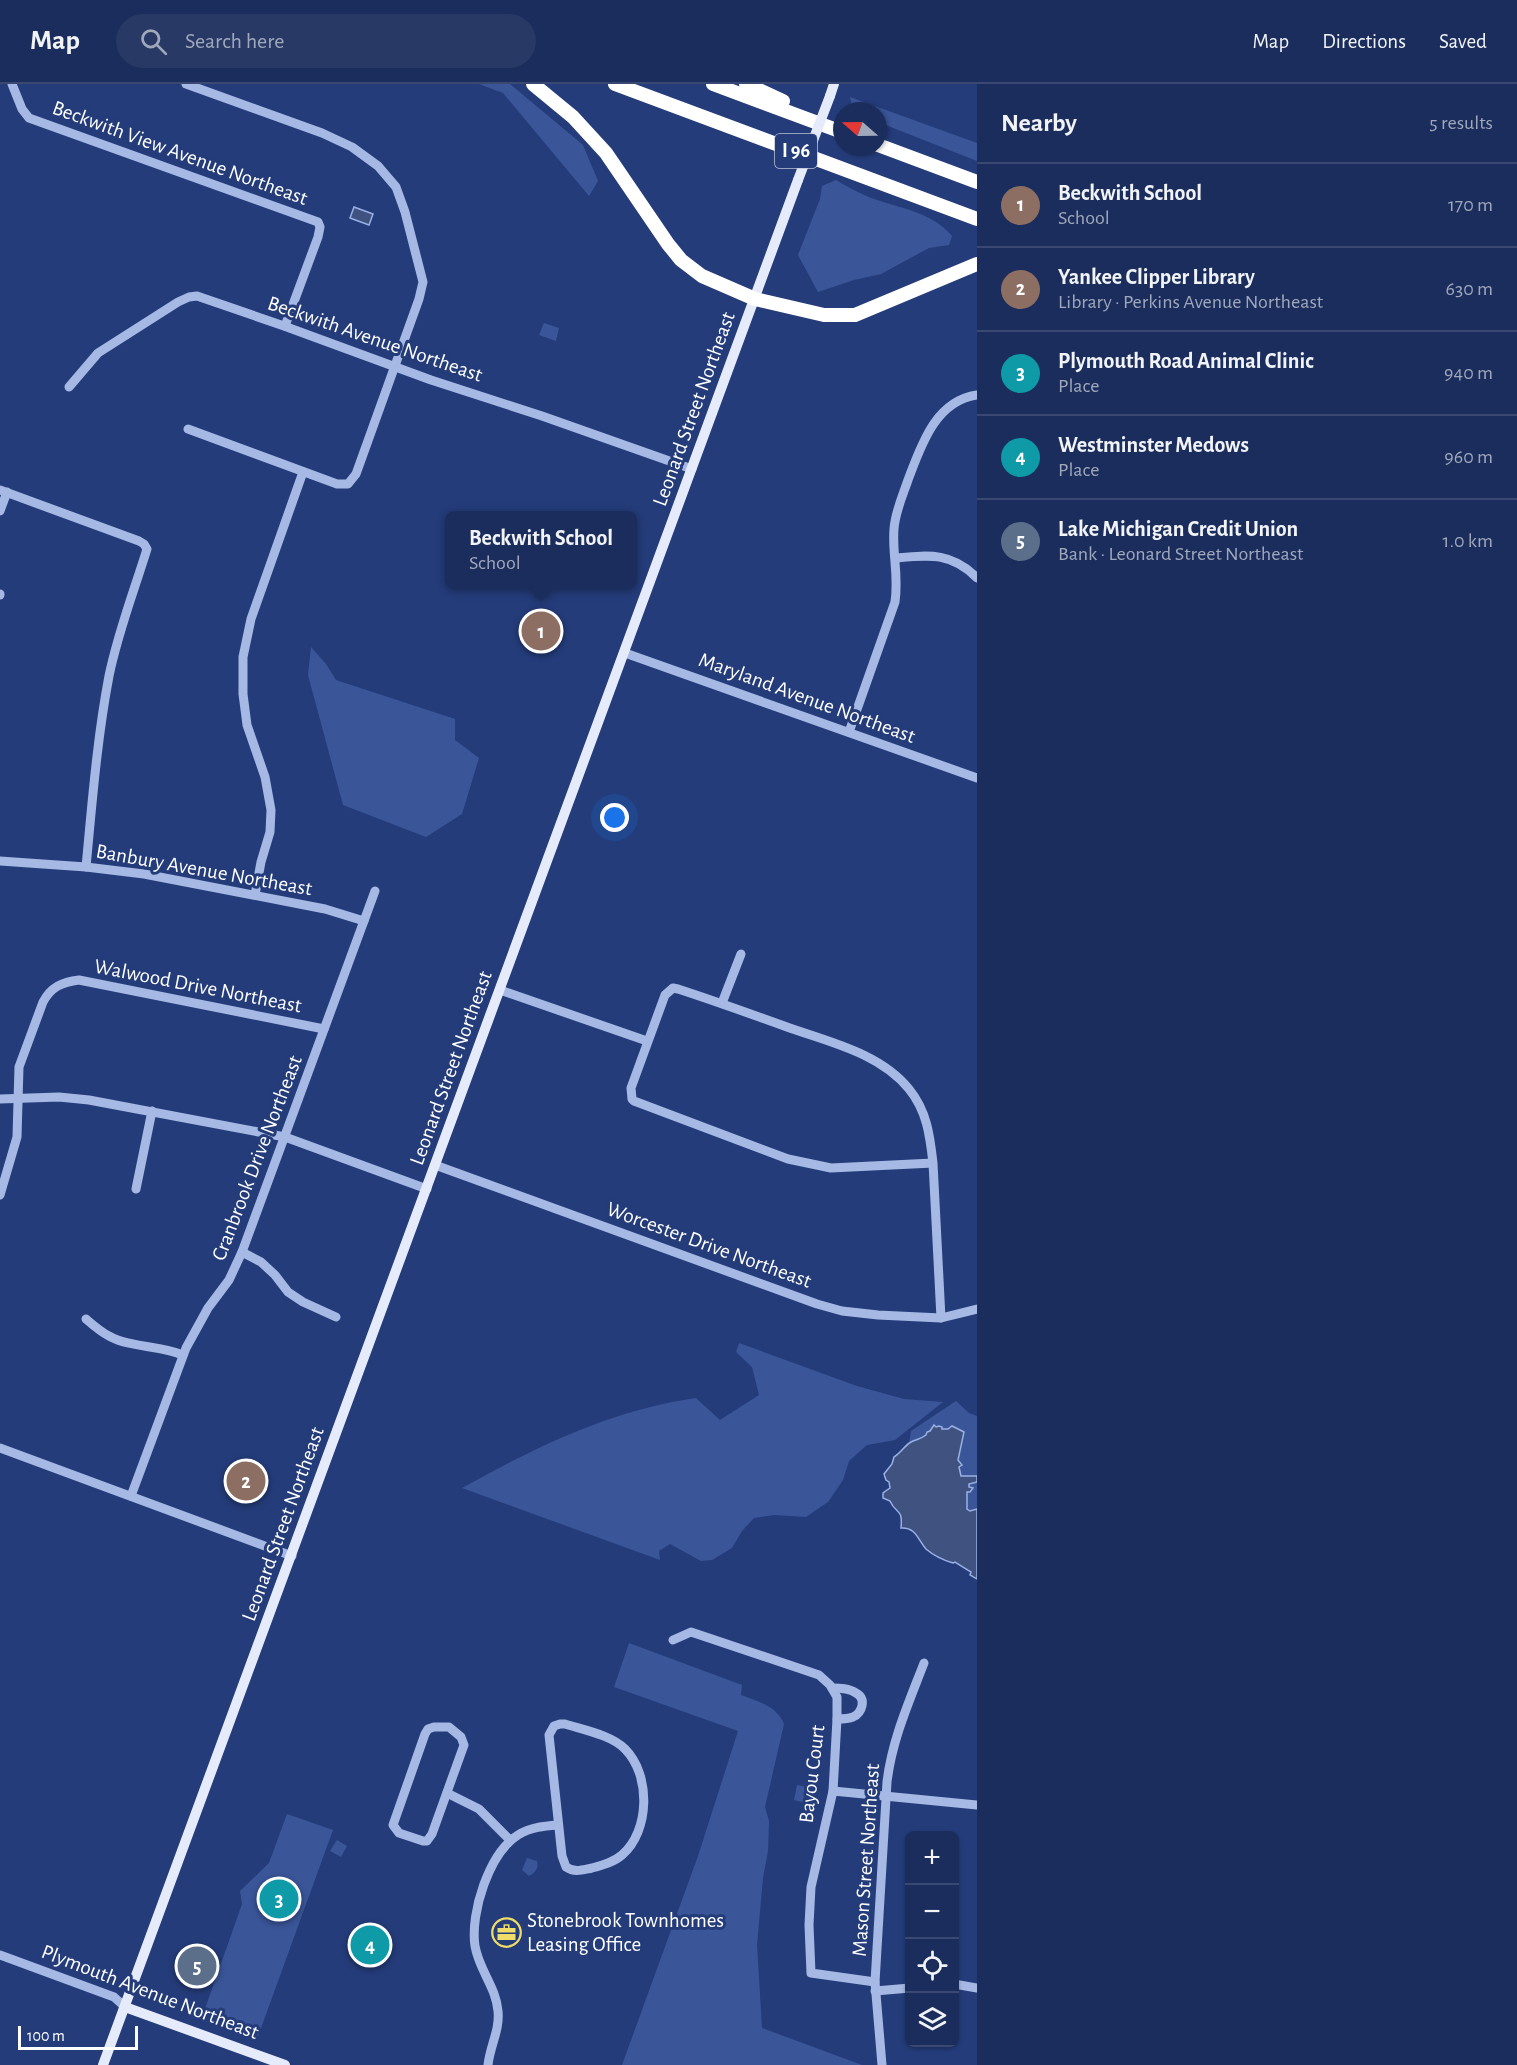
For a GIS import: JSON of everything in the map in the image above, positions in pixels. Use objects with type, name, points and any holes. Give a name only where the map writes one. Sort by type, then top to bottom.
[{"type":"highway","points":[[533,84],[573,117],[606,153],[663,238],[681,260],[702,276],[755,299],[816,314],[855,315],[977,264]]},
{"type":"highway","name":"I 96","points":[[615,84],[977,219]]},
{"type":"highway","name":"I 96","points":[[713,84],[833,127]]},
{"type":"highway","points":[[746,84],[833,126]]},
{"type":"highway","points":[[887,148],[977,182]]},
{"type":"main road","name":"Leonard Street Northeast","points":[[103,2065],[834,84]]},
{"type":"main road","name":"Plymouth Avenue Northeast","points":[[125,2007],[285,2065]]},
{"type":"street","name":"Beckwith View Avenue Northeast","points":[[12,84],[22,109],[29,118],[299,214],[320,225],[318,237],[285,326]]},
{"type":"street","points":[[186,84],[322,133],[352,147],[378,165],[396,187],[405,212],[423,282],[419,299],[356,474],[348,484],[337,484],[188,429]]},
{"type":"street","name":"Beckwith Avenue Northeast","points":[[69,387],[98,353],[189,297],[208,299],[395,367],[542,416],[692,470]]},
{"type":"street","points":[[849,732],[895,602],[898,584],[894,529],[897,514],[926,434],[940,416],[955,403],[977,395]]},
{"type":"street","points":[[255,895],[261,862],[270,832],[271,810],[264,777],[247,725],[243,694],[243,657],[248,628],[303,472]]},
{"type":"street","points":[[0,511],[3,491],[139,541],[147,549],[124,619],[109,675],[86,867]]},
{"type":"street","points":[[896,558],[943,556],[974,571]]},
{"type":"street","name":"Maryland Avenue Northeast","points":[[625,653],[977,778]]},
{"type":"street","name":"Banbury Avenue Northeast","points":[[0,861],[144,874],[325,909],[364,921]]},
{"type":"street","name":"Cranbrook Drive Northeast","points":[[131,1496],[194,1330],[227,1284],[242,1252],[375,891]]},
{"type":"street","points":[[722,1004],[741,954]]},
{"type":"street","name":"Walwood Drive Northeast","points":[[19,1098],[17,1089],[19,1067],[42,1002],[51,990],[65,982],[79,980],[324,1029]]},
{"type":"street","points":[[933,1163],[850,1168],[815,1166],[788,1159],[634,1101],[631,1088],[665,995],[673,988],[855,1051],[883,1066],[902,1082],[923,1111],[928,1126],[933,1163],[941,1318]]},
{"type":"street","points":[[500,990],[647,1041]]},
{"type":"street","points":[[0,1099],[59,1097],[89,1100],[285,1137],[427,1189]]},
{"type":"street","points":[[0,1195],[17,1137],[19,1098]]},
{"type":"street","points":[[136,1189],[152,1111]]},
{"type":"street","name":"Worcester Drive Northeast","points":[[435,1166],[842,1311],[941,1318],[977,1309]]},
{"type":"street","points":[[242,1252],[261,1262],[288,1292],[336,1317]]},
{"type":"street","points":[[86,1319],[109,1336],[121,1341],[165,1348],[183,1355]]},
{"type":"street","points":[[0,1448],[292,1556]]},
{"type":"street","points":[[673,1640],[691,1632],[819,1675],[832,1688],[854,1691],[860,1695],[861,1709],[855,1716],[837,1719]]},
{"type":"street","name":"Mason Street Northeast","points":[[882,2065],[875,1986],[891,1755],[924,1663]]},
{"type":"street","name":"Bayou Court","points":[[832,1688],[837,1697],[833,1791],[811,1887],[809,1925],[811,1973],[875,1986]]},
{"type":"street","points":[[566,1724],[604,1738],[625,1749],[635,1761],[642,1783],[644,1806],[636,1838],[622,1856],[604,1865],[577,1872],[566,1867],[563,1862],[558,1825],[549,1735],[554,1726],[566,1724]]},
{"type":"street","points":[[449,1727],[461,1737],[464,1745],[447,1793],[432,1834],[427,1841],[399,1833],[394,1828],[393,1821],[424,1734],[431,1728],[449,1727]]},
{"type":"street","points":[[833,1791],[977,1804]]},
{"type":"street","points":[[447,1793],[479,1809],[510,1840]]},
{"type":"street","points":[[487,2064],[496,2035],[498,2010],[496,1996],[475,1948],[474,1923],[479,1898],[501,1852],[510,1840],[531,1829],[558,1825]]},
{"type":"street","name":"Plymouth Avenue Northeast","points":[[0,1955],[114,1997],[125,2007]]},
{"type":"street","points":[[959,1985],[977,1988]]},
{"type":"street","points":[[875,1986],[905,1988]]},
{"type":"shaded area","points":[[479,84],[510,84],[583,145],[598,181],[589,196],[503,93]]},
{"type":"shaded area","points":[[850,97],[864,102],[851,102]]},
{"type":"shaded area","points":[[887,110],[977,143],[977,161],[887,126]]},
{"type":"shaded area","points":[[836,180],[871,198],[935,221],[952,236],[949,245],[929,248],[881,274],[818,292],[798,255],[820,199],[822,186]]},
{"type":"shaded area","points":[[354,207],[373,214],[369,225],[350,218]]},
{"type":"shaded area","points":[[544,323],[559,328],[556,341],[539,335]]},
{"type":"shaded area","points":[[311,647],[336,680],[455,719],[455,740],[479,758],[462,814],[426,837],[343,805],[308,675]]},
{"type":"shaded area","points":[[739,1343],[857,1386],[904,1399],[943,1402],[895,1440],[867,1445],[849,1461],[843,1480],[828,1502],[806,1517],[774,1515],[754,1518],[742,1531],[732,1548],[712,1560],[701,1561],[670,1544],[659,1551],[660,1560],[462,1488],[518,1458],[575,1432],[634,1411],[696,1398],[720,1420],[759,1395],[752,1367],[736,1352]]},
{"type":"shaded area","points":[[956,1401],[969,1413],[977,1416],[977,1476],[961,1477],[958,1460],[964,1433],[936,1428],[919,1440],[909,1443],[911,1431]]},
{"type":"shaded area","points":[[934,1425],[942,1429],[952,1426],[964,1432],[958,1460],[962,1465],[959,1467],[961,1476],[977,1476],[977,1482],[969,1484],[969,1487],[973,1488],[967,1492],[967,1509],[970,1511],[977,1509],[977,1579],[970,1575],[971,1572],[955,1562],[946,1561],[932,1554],[913,1532],[901,1528],[900,1514],[890,1501],[883,1498],[883,1493],[890,1488],[884,1474],[892,1464],[894,1457],[909,1443],[926,1435]]},
{"type":"shaded area","points":[[977,1482],[977,1510],[967,1510],[967,1491],[972,1488],[969,1488],[969,1483]]},
{"type":"shaded area","points":[[629,1643],[742,1685],[741,1695],[772,1708],[781,1718],[784,1724],[765,1807],[769,1821],[768,1851],[763,1878],[757,1945],[762,2028],[862,2065],[622,2065],[698,1856],[738,1731],[614,1687]]},
{"type":"shaded area","points":[[797,1785],[812,1788],[809,1804],[794,1800]]},
{"type":"shaded area","points":[[287,1814],[333,1830],[257,2039],[201,2020],[242,1904],[240,1891],[269,1863]]},
{"type":"shaded area","points":[[337,1840],[347,1846],[341,1857],[330,1851]]},
{"type":"shaded area","points":[[527,1858],[537,1861],[536,1870],[529,1876],[522,1870]]},
{"type":"place","name":"Beckwith School","points":[[541,631]]},
{"type":"place","name":"Yankee Clipper Library","points":[[246,1481]]},
{"type":"place","name":"Plymouth Road Animal Clinic","points":[[279,1899]]},
{"type":"place","name":"Stonebrook Townhomes Leasing Office","points":[[506,1932]]},
{"type":"place","name":"Westminster Medows","points":[[370,1945]]},
{"type":"place","name":"Lake Michigan Credit Union","points":[[197,1966]]}]
